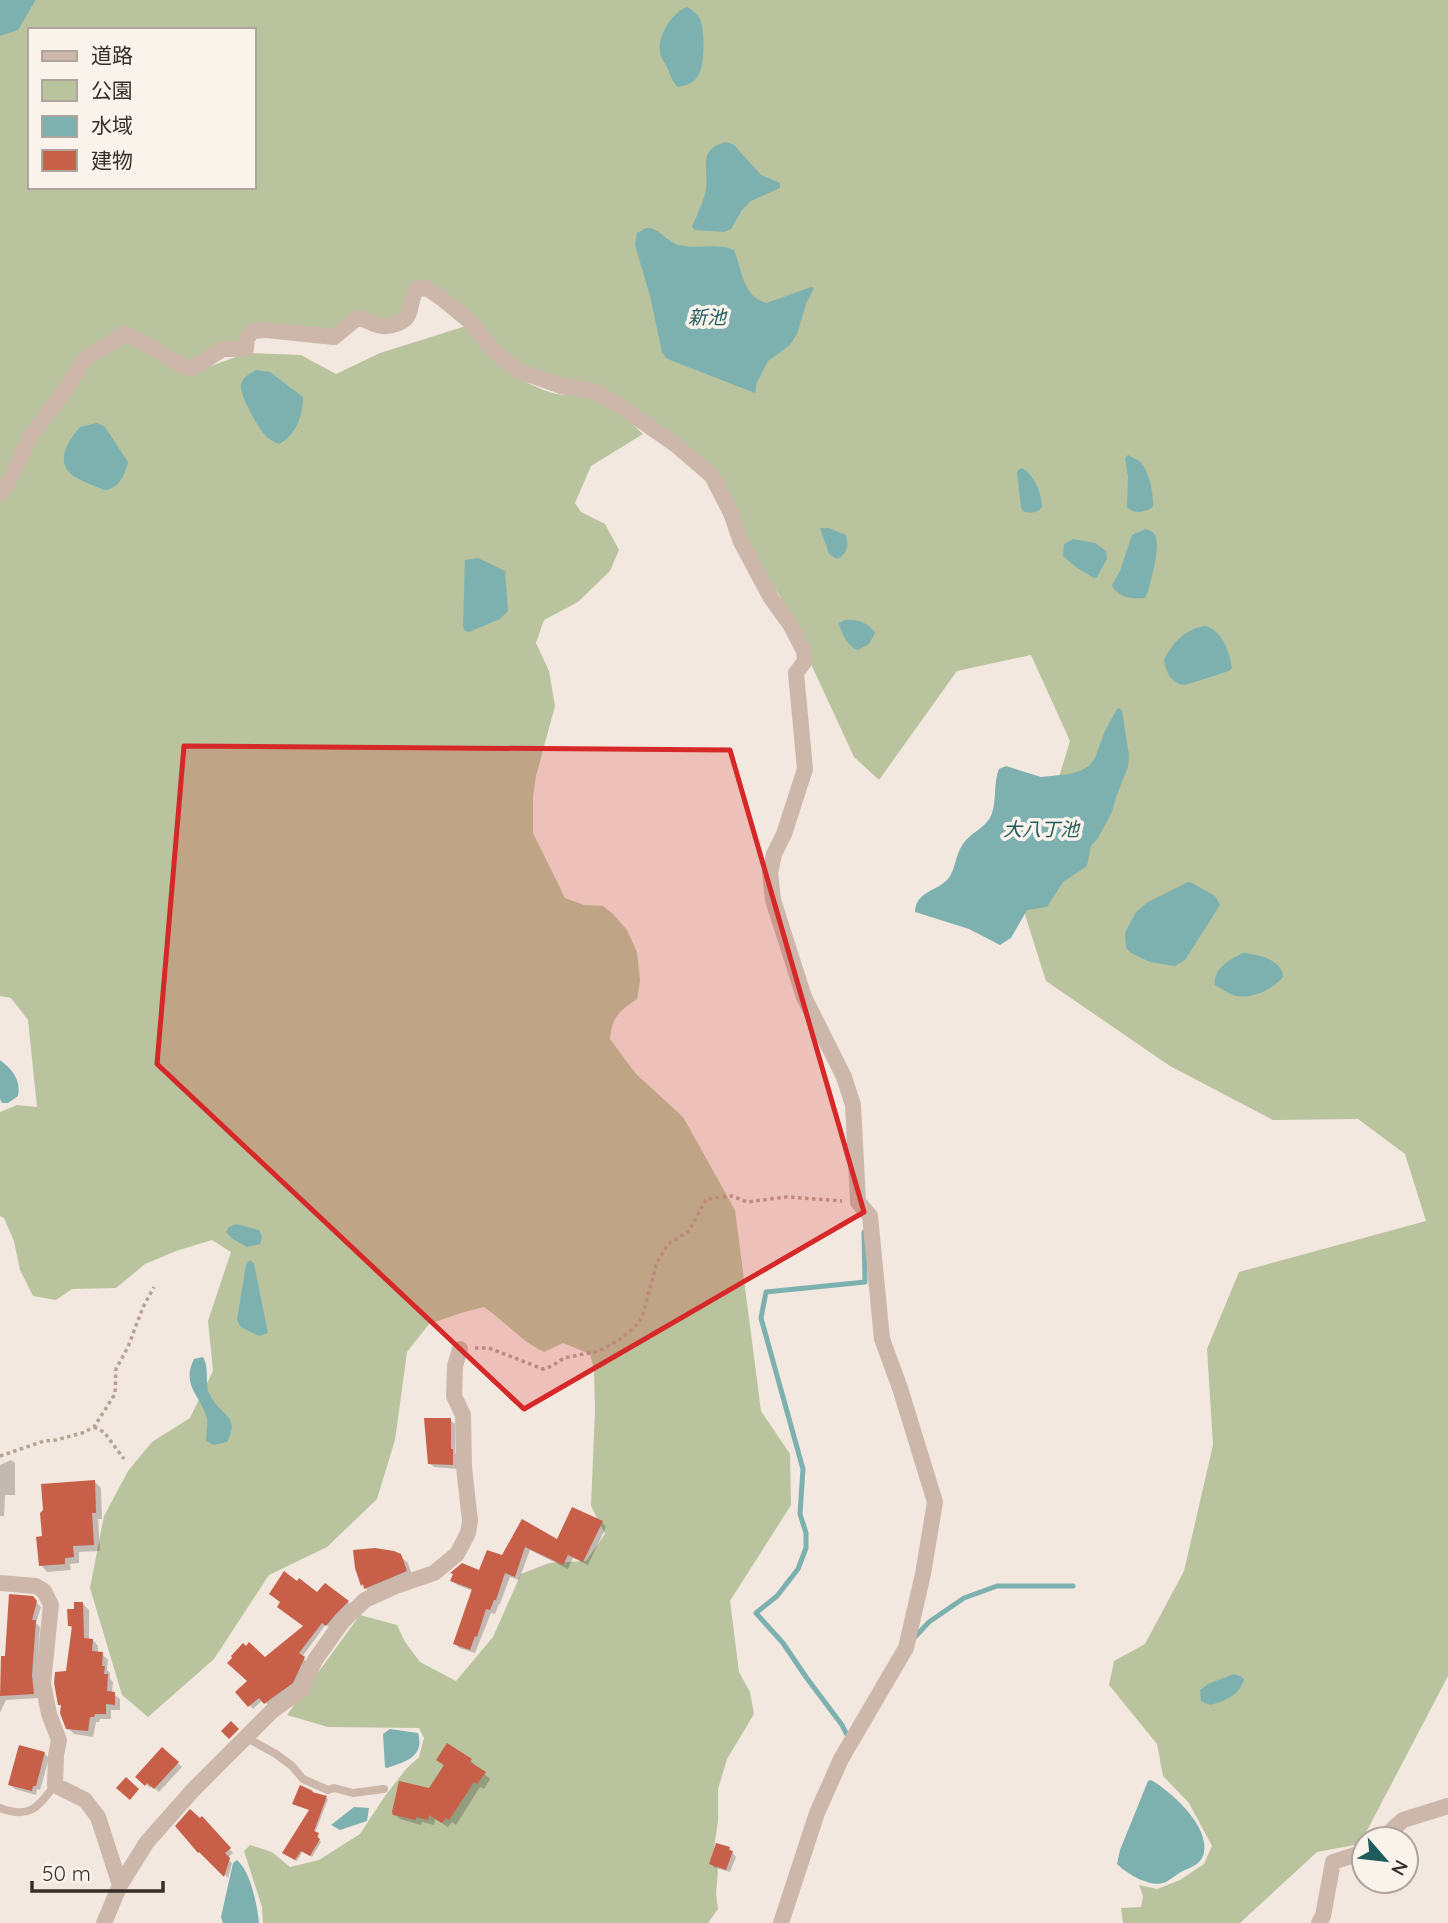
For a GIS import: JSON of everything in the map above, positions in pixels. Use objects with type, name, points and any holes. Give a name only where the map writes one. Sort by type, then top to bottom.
[{"type":"street","points":[[0,493],[10,479],[31,435],[67,388],[81,364],[91,354],[123,334],[136,337],[191,369],[223,349],[246,349],[247,338],[253,331],[334,337],[357,318],[366,318],[381,327],[392,325],[405,320],[417,288],[428,289],[444,300],[472,323],[487,343],[519,371],[561,386],[594,391],[676,445],[712,477],[731,513],[741,542],[804,651],[805,661],[796,673],[805,769],[784,834],[774,854],[770,873],[773,900],[804,996],[844,1077],[853,1105],[858,1202],[870,1216],[882,1339],[911,1421],[935,1502],[923,1574],[906,1648],[841,1759],[817,1813],[781,1923]]},
{"type":"street","points":[[104,1923],[120,1885],[147,1842],[272,1711],[301,1690],[315,1660],[342,1622],[365,1600],[433,1573],[457,1553],[463,1544],[470,1521],[464,1467],[463,1415],[454,1396],[455,1366],[460,1349]]},
{"type":"street","points":[[0,1583],[36,1586],[44,1591],[51,1605],[43,1684],[49,1714],[59,1740],[55,1785],[85,1800],[98,1817],[120,1885]]},
{"type":"street","points":[[1398,1825],[1404,1820],[1448,1806]]},
{"type":"street","points":[[1319,1923],[1323,1916],[1333,1862],[1350,1857]]},
{"type":"lane","points":[[246,1737],[276,1754],[303,1779],[328,1790],[334,1788],[353,1793],[384,1789]]},
{"type":"lane","points":[[0,1808],[17,1813],[30,1812],[55,1785]]},
{"type":"path","points":[[460,1349],[489,1348],[542,1369],[564,1358],[598,1352],[619,1340],[638,1324],[657,1262],[668,1244],[689,1231],[706,1199],[732,1196],[747,1202],[786,1197],[858,1202]]},
{"type":"path","points":[[0,1456],[44,1441],[82,1433],[94,1427],[115,1394],[116,1369],[154,1287]]},
{"type":"path","points":[[94,1427],[104,1432],[124,1459]]},
{"type":"highlighted area","points":[[184,746],[730,750],[864,1212],[524,1409],[157,1064]]},
{"type":"green space","points":[[0,0],[1448,0],[1448,1676],[1370,1825],[1350,1825],[1350,1846],[1317,1852],[1240,1923],[1123,1923],[1121,1908],[1141,1907],[1143,1896],[1139,1885],[1157,1889],[1180,1880],[1204,1864],[1212,1846],[1189,1803],[1163,1776],[1157,1744],[1109,1685],[1114,1661],[1145,1644],[1184,1571],[1213,1445],[1207,1349],[1239,1272],[1426,1221],[1405,1154],[1358,1119],[1273,1120],[1170,1066],[1046,981],[1021,902],[1070,741],[1031,655],[957,671],[879,780],[854,757],[811,664],[807,647],[780,596],[754,560],[721,483],[633,408],[518,367],[427,284],[399,321],[375,319],[333,333],[269,326],[242,341],[189,362],[138,334],[87,351],[0,486]]},
{"type":"green space","points":[[466,326],[494,359],[517,377],[557,394],[590,397],[620,414],[643,434],[591,466],[575,503],[581,512],[605,524],[619,550],[610,571],[578,602],[544,620],[536,643],[549,671],[555,706],[536,776],[533,833],[565,898],[584,905],[603,906],[627,930],[637,952],[640,981],[637,999],[618,1015],[610,1039],[636,1074],[683,1117],[735,1210],[761,1411],[790,1454],[791,1505],[730,1601],[739,1672],[750,1692],[754,1714],[727,1759],[718,1789],[718,1821],[713,1855],[718,1871],[718,1909],[708,1923],[263,1923],[262,1907],[244,1851],[250,1845],[272,1852],[290,1867],[319,1860],[360,1834],[385,1796],[419,1757],[424,1738],[419,1728],[328,1727],[287,1715],[360,1615],[397,1625],[405,1642],[420,1662],[456,1681],[493,1637],[521,1574],[549,1563],[586,1561],[605,1534],[591,1506],[595,1411],[594,1369],[590,1354],[563,1343],[544,1352],[527,1342],[484,1307],[429,1324],[407,1352],[395,1440],[377,1499],[327,1547],[269,1575],[214,1659],[148,1717],[122,1695],[90,1588],[104,1516],[128,1471],[152,1442],[190,1418],[213,1371],[208,1321],[231,1252],[212,1240],[145,1264],[116,1288],[72,1289],[56,1300],[33,1296],[20,1270],[14,1241],[4,1218],[0,1216],[0,1112],[17,1105],[37,1107],[28,1020],[11,998],[0,996],[0,501],[12,487],[35,436],[95,358],[127,338],[191,373],[247,353],[301,355],[336,374],[380,353]]},
{"type":"water","points":[[0,0],[35,1],[18,30],[0,36]]},
{"type":"water","points":[[687,7],[700,19],[703,56],[696,78],[689,84],[678,87],[661,57],[660,46],[663,32],[671,19]]},
{"type":"water","points":[[726,142],[734,145],[761,175],[780,183],[780,188],[751,201],[731,229],[724,232],[695,230],[692,227],[706,189],[708,154],[717,145]]},
{"type":"water","name":"新池","points":[[646,228],[655,230],[679,245],[734,250],[748,289],[759,300],[767,303],[814,288],[797,334],[790,345],[768,361],[757,382],[755,393],[675,362],[666,358],[662,352],[635,245],[637,233]]},
{"type":"water","points":[[256,370],[270,372],[303,397],[302,411],[294,430],[279,444],[269,439],[262,431],[243,396],[242,382]]},
{"type":"water","points":[[97,423],[105,427],[128,462],[117,484],[104,490],[72,475],[65,467],[64,461],[69,443],[80,427]]},
{"type":"water","points":[[1128,455],[1143,465],[1148,476],[1153,507],[1146,511],[1136,512],[1127,507],[1128,476],[1125,458]]},
{"type":"water","points":[[1022,468],[1034,480],[1039,490],[1042,507],[1036,512],[1023,511],[1021,507],[1017,473]]},
{"type":"water","points":[[820,528],[829,528],[846,535],[843,555],[837,559],[829,554]]},
{"type":"water","points":[[1146,529],[1155,535],[1157,540],[1148,592],[1145,598],[1126,597],[1118,593],[1112,585],[1120,571],[1132,535]]},
{"type":"water","points":[[1073,539],[1095,543],[1106,551],[1107,559],[1097,577],[1094,578],[1076,567],[1063,556],[1064,544]]},
{"type":"water","points":[[478,558],[505,571],[508,611],[500,619],[469,632],[465,631],[463,626],[465,560]]},
{"type":"water","points":[[845,620],[862,622],[872,629],[875,633],[869,644],[858,650],[848,643],[839,623]]},
{"type":"water","points":[[1206,626],[1221,637],[1232,668],[1185,685],[1180,684],[1168,673],[1164,660],[1181,637]]},
{"type":"water","name":"大八丁池","points":[[1119,708],[1122,711],[1129,755],[1128,767],[1112,812],[1091,846],[1087,866],[1063,882],[1047,907],[1027,910],[1011,938],[1000,945],[969,929],[915,912],[916,905],[923,896],[948,879],[963,844],[990,818],[999,769],[1006,766],[1041,777],[1082,770],[1095,758],[1105,731]]},
{"type":"water","points":[[1188,882],[1215,896],[1220,905],[1185,960],[1175,966],[1150,962],[1131,953],[1126,948],[1125,933],[1136,912],[1148,902]]},
{"type":"water","points":[[1243,953],[1274,962],[1282,971],[1283,977],[1268,989],[1242,997],[1215,985],[1220,969]]},
{"type":"water","points":[[0,1060],[12,1072],[18,1085],[18,1096],[8,1103],[2,1103],[0,1099]]},
{"type":"water","points":[[236,1224],[259,1230],[262,1237],[260,1244],[247,1247],[233,1239],[226,1232]]},
{"type":"water","points":[[250,1260],[254,1264],[268,1333],[259,1336],[241,1327],[237,1320],[246,1265]]},
{"type":"water","points":[[203,1357],[210,1395],[228,1416],[232,1426],[227,1442],[214,1445],[206,1441],[207,1418],[193,1390],[190,1376],[194,1359]]},
{"type":"water","points":[[1234,1674],[1244,1679],[1235,1693],[1210,1705],[1201,1701],[1200,1690]]},
{"type":"water","points":[[390,1729],[418,1733],[419,1748],[412,1757],[387,1768],[383,1734]]},
{"type":"water","points":[[1151,1780],[1187,1811],[1201,1831],[1204,1842],[1200,1861],[1160,1884],[1140,1879],[1117,1864],[1120,1850],[1148,1781]]},
{"type":"water","points":[[354,1807],[369,1808],[367,1821],[340,1830],[331,1825]]},
{"type":"water","points":[[237,1860],[250,1880],[259,1923],[223,1923],[221,1917],[233,1863]]},
{"type":"building","points":[[424,1418],[451,1418],[453,1465],[428,1464]]},
{"type":"building","points":[[95,1480],[96,1513],[92,1513],[94,1545],[73,1546],[74,1557],[65,1558],[65,1564],[39,1566],[36,1537],[42,1536],[41,1484]]},
{"type":"building","points":[[572,1507],[603,1521],[583,1562],[568,1555],[563,1565],[525,1547],[515,1577],[505,1573],[496,1600],[490,1610],[486,1609],[470,1650],[453,1644],[472,1589],[450,1581],[453,1574],[450,1573],[462,1563],[479,1570],[487,1550],[502,1555],[522,1519],[557,1539]]},
{"type":"building","points":[[375,1548],[401,1554],[407,1571],[364,1589],[355,1568],[353,1550]]},
{"type":"building","points":[[284,1571],[297,1581],[299,1578],[317,1592],[325,1583],[349,1601],[326,1626],[322,1623],[299,1653],[305,1657],[293,1683],[264,1704],[259,1698],[248,1707],[235,1692],[247,1681],[227,1663],[231,1656],[243,1643],[246,1646],[249,1642],[265,1657],[303,1626],[277,1607],[280,1602],[269,1594]]},
{"type":"building","points":[[9,1594],[33,1596],[37,1601],[32,1620],[36,1620],[32,1675],[34,1694],[0,1696],[1,1656],[5,1656]]},
{"type":"building","points":[[74,1602],[83,1602],[84,1638],[93,1639],[92,1651],[103,1652],[102,1666],[105,1666],[104,1674],[108,1674],[107,1691],[115,1692],[115,1705],[106,1704],[106,1714],[90,1717],[88,1731],[66,1729],[54,1683],[55,1672],[66,1671],[72,1626],[68,1626],[67,1609],[74,1609]]},
{"type":"building","points":[[231,1721],[239,1729],[229,1739],[221,1731]]},
{"type":"building","points":[[447,1743],[486,1772],[477,1784],[474,1782],[449,1820],[446,1818],[442,1823],[429,1815],[428,1820],[416,1817],[416,1820],[393,1815],[399,1781],[429,1788],[444,1765],[436,1760]]},
{"type":"building","points":[[19,1745],[45,1752],[36,1786],[33,1786],[32,1791],[8,1785]]},
{"type":"building","points":[[162,1747],[179,1762],[154,1789],[147,1783],[145,1786],[135,1777]]},
{"type":"building","points":[[126,1777],[139,1789],[130,1800],[116,1788]]},
{"type":"building","points":[[300,1785],[327,1796],[314,1831],[319,1833],[317,1837],[320,1839],[310,1856],[301,1851],[295,1860],[282,1853],[309,1810],[292,1804]]},
{"type":"building","points":[[190,1809],[200,1818],[202,1816],[231,1848],[225,1853],[230,1858],[224,1877],[198,1853],[175,1826]]},
{"type":"building","points":[[716,1843],[730,1847],[729,1850],[733,1851],[726,1870],[709,1864]]},
{"type":"waterway","points":[[848,1737],[783,1643],[756,1613],[777,1596],[798,1569],[806,1548],[806,1533],[800,1514],[803,1469],[761,1318],[766,1292],[865,1282],[864,1232]]},
{"type":"waterway","points":[[914,1638],[929,1622],[964,1598],[997,1586],[1073,1586]]}]
